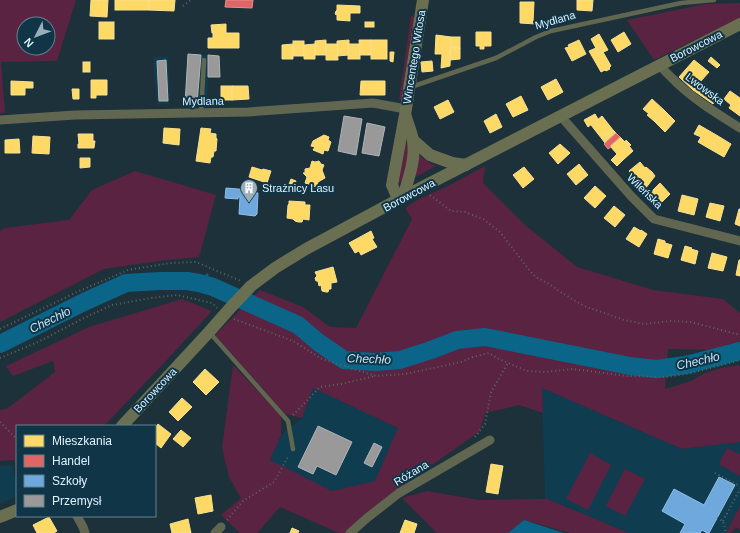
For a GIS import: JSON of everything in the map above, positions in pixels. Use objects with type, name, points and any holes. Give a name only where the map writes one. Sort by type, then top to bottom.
[{"type":"street","name":"Wincentego Witosa","points":[[383,208],[392,185],[423,0]]},
{"type":"street","name":"Borowcowa","points":[[123,425],[229,312],[251,286],[275,268],[306,249],[401,198],[740,24]]},
{"type":"street","name":"Lwowska","points":[[660,65],[664,71],[687,92],[740,128]]},
{"type":"street","name":"Mydlana","points":[[0,120],[75,115],[248,112],[373,103],[405,112]]},
{"type":"street","name":"Wincentego Witosa","points":[[401,198],[411,173],[414,141],[405,112]]},
{"type":"street","name":"Wileńska","points":[[562,115],[565,121],[654,219],[740,241]]},
{"type":"street","name":"Wincentego Witosa","points":[[414,141],[430,155],[452,163],[466,165]]},
{"type":"street","points":[[392,185],[401,198]]},
{"type":"street","name":"Różana","points":[[350,533],[399,493],[490,440]]},
{"type":"street","points":[[0,517],[16,510]]},
{"type":"street","points":[[77,517],[85,533]]},
{"type":"lane","name":"Mydlana","points":[[409,88],[496,58],[536,37],[552,32],[681,3],[714,0]]},
{"type":"lane","points":[[202,113],[204,60]]},
{"type":"lane","points":[[209,332],[288,421],[293,449]]},
{"type":"path","points":[[183,6],[190,0]]},
{"type":"path","points":[[427,194],[452,210],[465,212],[483,219],[500,232],[530,271],[559,292],[584,306],[624,320],[644,324],[671,321],[691,322],[740,335]]},
{"type":"path","points":[[0,329],[79,291],[128,270],[170,263],[196,262],[251,286]]},
{"type":"path","points":[[0,358],[38,342],[84,318],[112,306],[151,298],[177,295],[212,303],[229,312],[232,318],[293,341],[322,359],[376,376]]},
{"type":"path","points":[[288,421],[320,387],[376,376],[405,374],[461,362],[473,357],[489,354],[527,371],[545,372],[573,370],[627,376],[666,377],[692,373],[740,360]]},
{"type":"path","points":[[485,424],[491,392],[508,363]]},
{"type":"path","points":[[0,422],[16,438]]},
{"type":"path","points":[[218,530],[243,501],[274,482],[293,449]]},
{"type":"path","points":[[715,473],[740,487],[723,521],[726,533]]},
{"type":"path","points":[[717,518],[723,521]]},
{"type":"shaded area","points":[[0,0],[76,0],[57,61],[1,62],[5,113],[0,113]]},
{"type":"shaded area","points":[[740,3],[740,18],[654,60],[627,20],[706,4]]},
{"type":"shaded area","points":[[411,16],[415,19],[403,95],[399,100]]},
{"type":"shaded area","points":[[188,54],[219,56],[220,77],[208,77],[207,104],[185,104]]},
{"type":"shaded area","points":[[168,56],[170,104],[157,104],[153,57]]},
{"type":"shaded area","points":[[405,139],[408,147],[409,162],[402,181],[396,185]]},
{"type":"shaded area","points":[[416,153],[436,166],[412,179]]},
{"type":"shaded area","points":[[485,166],[483,183],[525,225],[577,267],[653,290],[723,299],[740,313],[740,345],[717,350],[668,349],[665,389],[691,381],[705,373],[721,368],[740,365],[740,442],[682,449],[542,388],[543,413],[519,405],[486,412],[479,432],[392,493],[366,513],[345,533],[339,533],[280,507],[257,533],[240,533],[221,515],[241,498],[229,477],[222,448],[233,365],[281,415],[281,435],[270,460],[332,491],[375,481],[398,428],[313,388],[302,418],[285,414],[215,335],[260,290],[303,307],[330,327],[356,328],[412,219],[405,208],[419,199],[448,186]]},
{"type":"shaded area","points":[[135,171],[216,195],[199,257],[104,269],[0,322],[0,231],[5,228],[69,220],[92,190]]},
{"type":"shaded area","points":[[182,299],[212,311],[105,425],[16,425],[16,467],[14,460],[0,461],[0,410],[8,408],[55,372],[53,361],[13,376],[6,366],[89,327]]},
{"type":"shaded area","points":[[313,388],[398,428],[375,482],[332,491],[269,460],[281,435],[302,418]]},
{"type":"shaded area","points":[[542,388],[682,449],[740,442],[740,506],[726,533],[629,533],[545,498]]},
{"type":"shaded area","points":[[727,448],[740,454],[740,476],[719,464]]},
{"type":"shaded area","points":[[590,453],[611,465],[588,510],[566,499]]},
{"type":"shaded area","points":[[12,465],[16,479],[16,496],[0,504],[0,466]]},
{"type":"shaded area","points":[[625,469],[645,479],[625,516],[606,506]]},
{"type":"shaded area","points":[[427,491],[479,500],[545,498],[629,533],[570,533],[524,520],[508,533],[437,533],[402,498]]},
{"type":"shaded area","points":[[740,506],[740,530],[736,527],[730,533],[726,533]]},
{"type":"shaded area","points":[[524,520],[564,533],[508,533]]},
{"type":"building: Mieszkania","points":[[91,0],[108,0],[107,17],[90,16]]},
{"type":"building: Mieszkania","points":[[115,0],[149,0],[149,10],[115,10]]},
{"type":"building: Mieszkania","points":[[149,0],[175,0],[174,11],[149,10]]},
{"type":"building: Mieszkania","points":[[577,0],[593,0],[592,11],[577,10]]},
{"type":"building: Mieszkania","points":[[520,2],[534,2],[533,23],[536,24],[520,23]]},
{"type":"building: Mieszkania","points":[[337,5],[360,6],[360,13],[350,13],[350,21],[337,20],[337,15],[335,14]]},
{"type":"building: Mieszkania","points":[[99,22],[114,22],[114,39],[99,39]]},
{"type":"building: Mieszkania","points":[[365,22],[374,22],[374,27],[365,27]]},
{"type":"building: Mieszkania","points":[[226,24],[226,33],[239,33],[239,48],[208,48],[208,38],[213,38],[211,25]]},
{"type":"building: Mieszkania","points":[[476,32],[491,32],[491,46],[484,46],[484,49],[480,49],[480,46],[476,46]]},
{"type":"building: Mieszkania","points":[[624,32],[631,44],[618,52],[611,40]]},
{"type":"building: Mieszkania","points":[[599,34],[608,50],[599,54],[591,39]]},
{"type":"building: Mieszkania","points":[[436,35],[451,37],[450,66],[441,68],[442,54],[435,54]]},
{"type":"building: Mieszkania","points":[[451,37],[460,37],[460,48],[451,48]]},
{"type":"building: Mieszkania","points":[[326,40],[326,55],[315,55],[315,41]]},
{"type":"building: Mieszkania","points":[[349,40],[349,55],[337,56],[337,41]]},
{"type":"building: Mieszkania","points":[[359,40],[371,40],[371,55],[360,55]]},
{"type":"building: Mieszkania","points":[[371,40],[387,40],[387,59],[371,59]]},
{"type":"building: Mieszkania","points":[[579,40],[586,54],[572,61],[565,48]]},
{"type":"building: Mieszkania","points":[[293,41],[304,41],[304,56],[293,56]]},
{"type":"building: Mieszkania","points":[[293,44],[293,59],[282,59],[282,45]]},
{"type":"building: Mieszkania","points":[[315,44],[315,59],[304,59],[304,45]]},
{"type":"building: Mieszkania","points":[[326,44],[337,44],[338,60],[326,60]]},
{"type":"building: Mieszkania","points":[[348,44],[360,44],[360,59],[348,59]]},
{"type":"building: Mieszkania","points":[[451,48],[460,48],[460,59],[450,60]]},
{"type":"building: Mieszkania","points":[[596,48],[599,54],[603,52],[611,66],[609,68],[610,69],[601,72],[589,51]]},
{"type":"building: Mieszkania","points":[[390,52],[394,52],[393,62],[390,61]]},
{"type":"building: Mieszkania","points":[[711,57],[720,65],[717,68],[708,61]]},
{"type":"building: Mieszkania","points":[[694,60],[709,72],[693,90],[679,77]]},
{"type":"building: Mieszkania","points":[[432,61],[433,71],[422,72],[421,62]]},
{"type":"building: Mieszkania","points":[[83,62],[90,62],[90,72],[83,72]]},
{"type":"building: Mieszkania","points":[[556,79],[563,92],[548,100],[541,87]]},
{"type":"building: Mieszkania","points":[[91,80],[107,80],[107,95],[96,95],[96,98],[91,98]]},
{"type":"building: Mieszkania","points":[[11,81],[33,82],[33,88],[25,88],[25,95],[11,95]]},
{"type":"building: Mieszkania","points":[[361,81],[385,81],[385,95],[360,95]]},
{"type":"building: Mieszkania","points":[[697,85],[717,98],[713,104],[693,90]]},
{"type":"building: Mieszkania","points":[[221,86],[232,86],[232,100],[221,100]]},
{"type":"building: Mieszkania","points":[[232,86],[248,86],[249,99],[232,100]]},
{"type":"building: Mieszkania","points":[[72,89],[79,89],[79,99],[73,99]]},
{"type":"building: Mieszkania","points":[[730,91],[740,98],[740,116],[729,108],[731,105],[724,99]]},
{"type":"building: Mieszkania","points":[[521,96],[528,110],[513,117],[506,104]]},
{"type":"building: Mieszkania","points":[[652,99],[664,110],[654,121],[643,109]]},
{"type":"building: Mieszkania","points":[[448,100],[454,112],[440,119],[434,107]]},
{"type":"building: Mieszkania","points":[[664,110],[675,121],[665,132],[654,121]]},
{"type":"building: Mieszkania","points":[[496,114],[502,127],[490,133],[484,121]]},
{"type":"building: Mieszkania","points":[[595,114],[598,119],[588,127],[584,120]]},
{"type":"building: Mieszkania","points":[[602,116],[613,130],[602,139],[591,125]]},
{"type":"building: Mieszkania","points":[[699,125],[718,136],[710,149],[698,142],[701,137],[694,134]]},
{"type":"building: Mieszkania","points":[[164,128],[180,129],[179,145],[163,143]]},
{"type":"building: Mieszkania","points":[[201,128],[211,129],[210,133],[216,134],[216,151],[214,151],[213,157],[211,157],[210,163],[196,161]]},
{"type":"building: Mieszkania","points":[[613,130],[616,133],[605,143],[602,139]]},
{"type":"building: Mieszkania","points":[[78,134],[93,134],[93,141],[95,141],[94,148],[78,148]]},
{"type":"building: Mieszkania","points":[[324,135],[329,137],[328,140],[331,142],[328,151],[324,150],[323,154],[313,150],[315,147],[311,146],[313,141]]},
{"type":"building: Mieszkania","points":[[33,136],[50,137],[49,154],[32,153]]},
{"type":"building: Mieszkania","points":[[718,136],[731,144],[724,157],[710,149]]},
{"type":"building: Mieszkania","points":[[620,137],[631,145],[629,146],[633,151],[623,160],[620,157],[618,159],[615,156],[617,154],[610,146]]},
{"type":"building: Mieszkania","points":[[19,139],[20,153],[5,153],[5,140]]},
{"type":"building: Mieszkania","points":[[560,144],[570,153],[558,164],[549,153]]},
{"type":"building: Mieszkania","points":[[615,156],[618,159],[620,157],[623,160],[617,166],[611,160]]},
{"type":"building: Mieszkania","points":[[80,158],[90,158],[90,167],[80,168]]},
{"type":"building: Mieszkania","points":[[312,161],[319,161],[324,165],[322,170],[325,178],[318,182],[316,187],[305,183],[307,177],[303,173],[305,173],[305,169],[310,168]]},
{"type":"building: Mieszkania","points":[[640,162],[645,168],[646,167],[652,172],[640,183],[629,171]]},
{"type":"building: Mieszkania","points":[[579,164],[588,175],[576,185],[567,174]]},
{"type":"building: Mieszkania","points":[[252,167],[271,171],[267,183],[249,177]]},
{"type":"building: Mieszkania","points":[[524,167],[534,179],[523,188],[513,175]]},
{"type":"building: Mieszkania","points":[[652,172],[655,176],[645,189],[640,183]]},
{"type":"building: Mieszkania","points":[[291,179],[296,181],[292,191],[287,190]]},
{"type":"building: Mieszkania","points":[[660,183],[670,194],[660,204],[650,193]]},
{"type":"building: Mieszkania","points":[[595,186],[606,196],[595,208],[584,198]]},
{"type":"building: Mieszkania","points":[[682,195],[698,199],[694,215],[678,211]]},
{"type":"building: Mieszkania","points":[[289,201],[305,202],[305,205],[310,205],[309,220],[303,219],[302,222],[298,222],[287,218]]},
{"type":"building: Mieszkania","points":[[710,203],[724,206],[720,221],[706,217]]},
{"type":"building: Mieszkania","points":[[614,206],[625,215],[615,227],[604,218]]},
{"type":"building: Mieszkania","points":[[740,209],[740,226],[735,224]]},
{"type":"building: Mieszkania","points":[[634,227],[647,234],[639,247],[626,239]]},
{"type":"building: Mieszkania","points":[[371,231],[374,238],[372,239],[377,247],[361,255],[359,251],[355,253],[349,243]]},
{"type":"building: Mieszkania","points":[[658,239],[672,245],[668,258],[654,254]]},
{"type":"building: Mieszkania","points":[[685,246],[698,251],[695,264],[681,260]]},
{"type":"building: Mieszkania","points":[[712,253],[727,257],[723,271],[708,268]]},
{"type":"building: Mieszkania","points":[[740,260],[740,276],[736,275]]},
{"type":"building: Mieszkania","points":[[333,267],[337,282],[331,283],[331,289],[329,289],[328,292],[322,291],[321,285],[319,286],[318,281],[316,281],[315,278],[317,276],[315,272]]},
{"type":"building: Mieszkania","points":[[205,369],[219,382],[206,395],[193,382]]},
{"type":"building: Mieszkania","points":[[182,398],[192,407],[178,421],[169,412]]},
{"type":"building: Mieszkania","points":[[158,424],[171,434],[161,448],[156,444],[156,427]]},
{"type":"building: Mieszkania","points":[[181,430],[191,438],[183,447],[173,439]]},
{"type":"building: Mieszkania","points":[[491,464],[503,466],[498,494],[486,492]]},
{"type":"building: Mieszkania","points":[[211,495],[213,511],[198,514],[195,498]]},
{"type":"building: Mieszkania","points":[[49,517],[57,531],[54,533],[37,533],[33,525]]},
{"type":"building: Mieszkania","points":[[188,519],[191,533],[172,533],[170,524]]},
{"type":"building: Mieszkania","points":[[405,520],[417,524],[414,533],[400,533]]},
{"type":"building: Mieszkania","points":[[292,528],[299,531],[298,533],[290,533]]},
{"type":"building: Handel","points":[[226,0],[253,0],[252,8],[225,7]]},
{"type":"building: Handel","points":[[616,133],[620,137],[608,149],[604,144]]},
{"type":"building: Szkoły","name":"Strażnicy Lasu","points":[[226,188],[250,190],[258,193],[257,214],[255,216],[239,214],[240,197],[238,197],[238,199],[225,198]]},
{"type":"building: Szkoły","points":[[719,477],[735,485],[709,533],[702,530],[700,533],[680,533],[685,524],[662,511],[674,489],[704,505]]},
{"type":"building: Przemysł","points":[[188,54],[201,55],[197,104],[185,104]]},
{"type":"building: Przemysł","points":[[208,55],[219,56],[220,77],[208,77]]},
{"type":"building: Przemysł","points":[[166,60],[168,101],[159,101],[157,61]]},
{"type":"building: Przemysł","points":[[344,116],[362,119],[356,155],[338,151]]},
{"type":"building: Przemysł","points":[[367,123],[385,127],[379,156],[362,153]]},
{"type":"building: Przemysł","points":[[318,426],[352,442],[336,475],[317,466],[313,474],[298,467]]},
{"type":"building: Przemysł","points":[[374,443],[382,447],[372,467],[364,463]]},
{"type":"waterway","points":[[207,275],[207,285]]},
{"type":"waterway","name":"Chechło","points":[[0,344],[84,302],[126,283],[187,281],[213,287],[298,325],[318,342],[344,360],[375,362],[400,360],[457,340],[485,337],[630,366],[656,369],[686,365],[740,351]]},
{"type":"place","name":"Strażnicy Lasu","points":[[249,203]]}]
